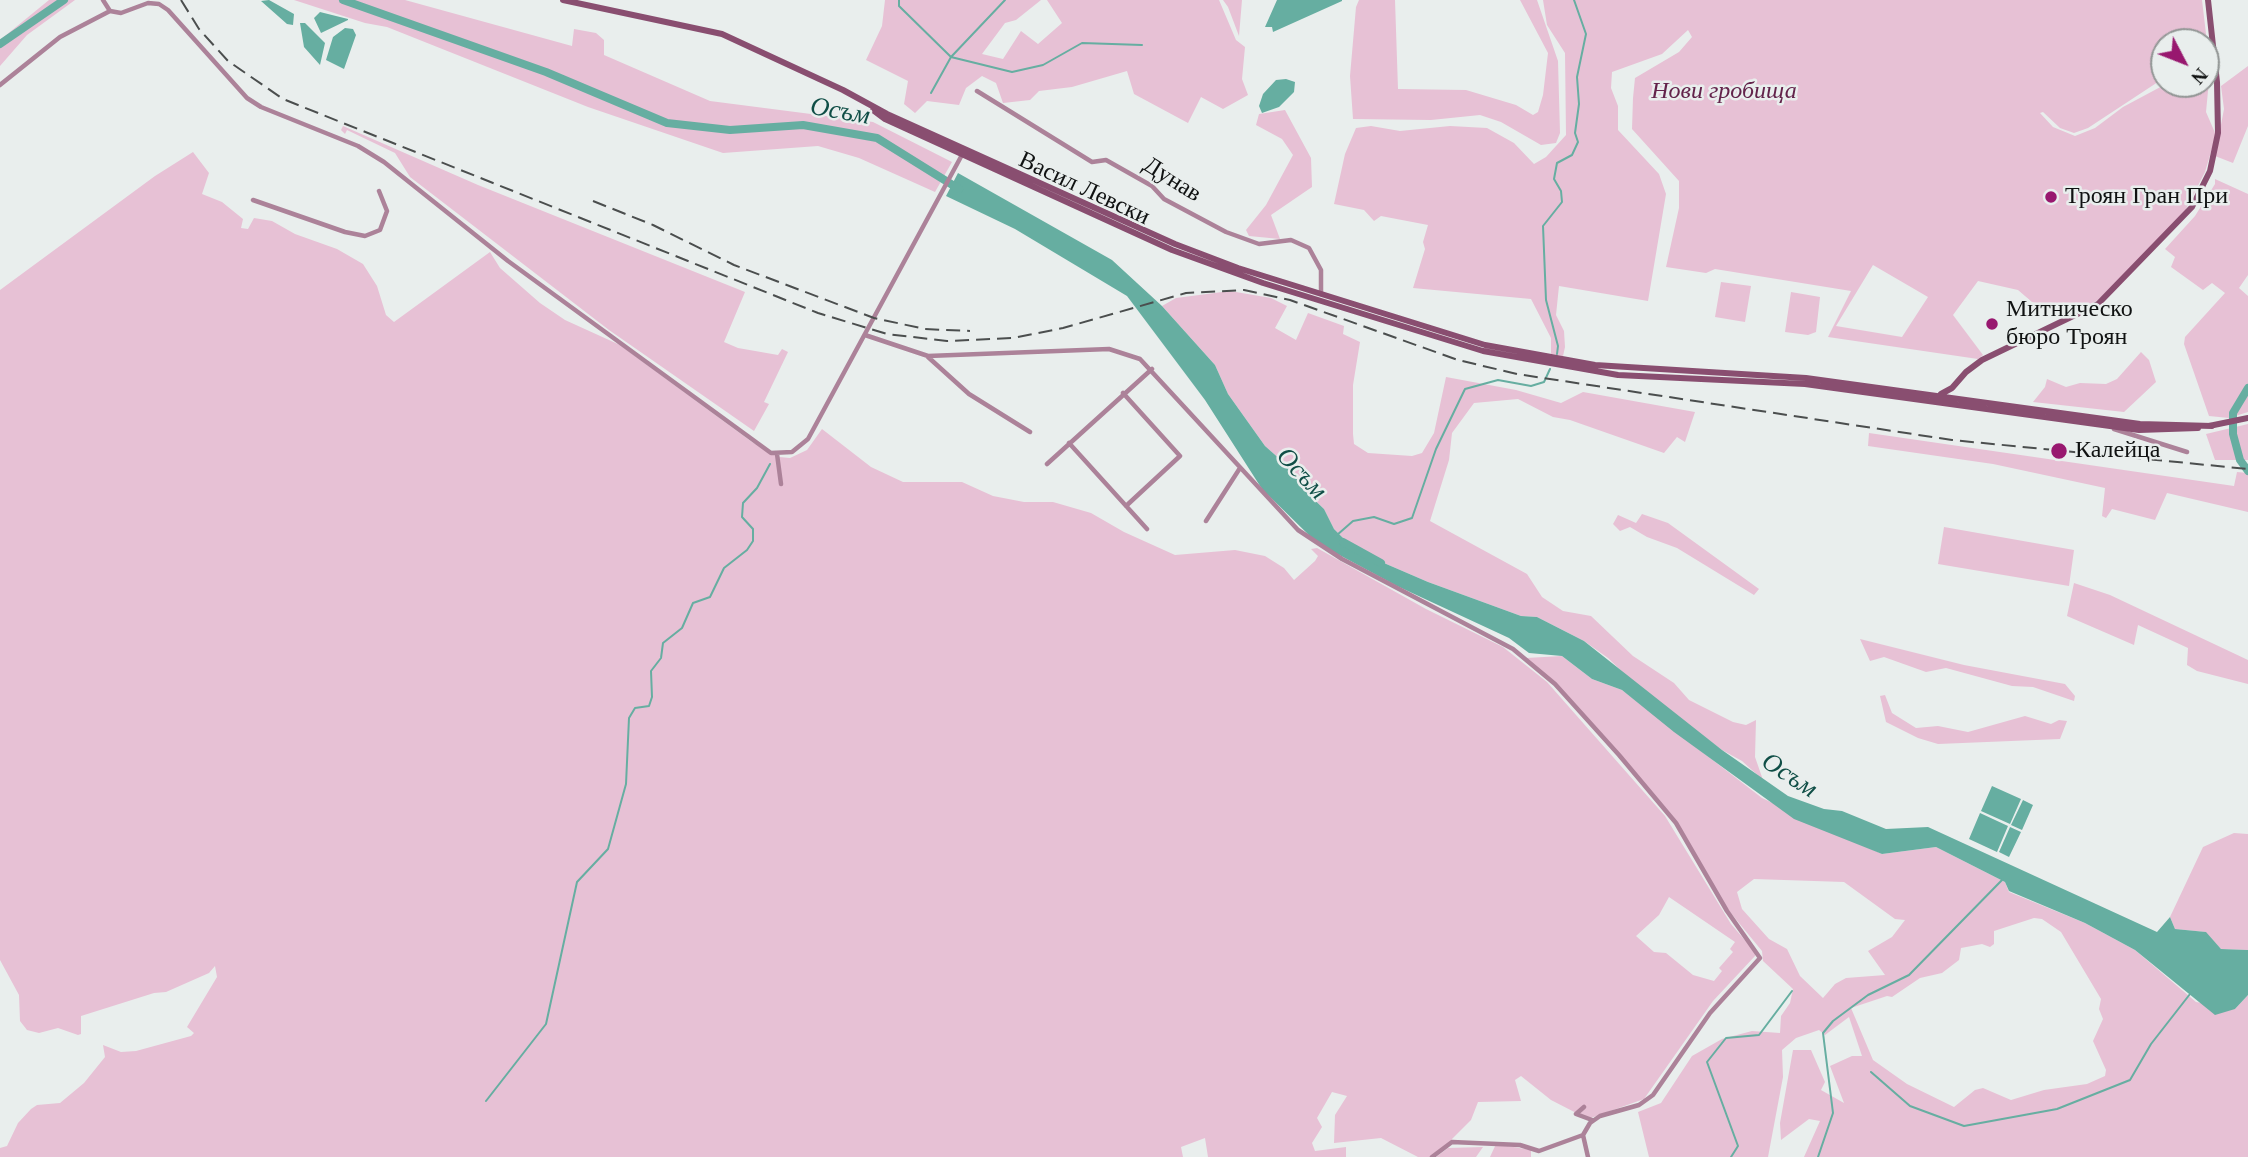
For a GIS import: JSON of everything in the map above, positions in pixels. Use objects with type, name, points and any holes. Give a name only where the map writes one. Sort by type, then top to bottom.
[{"type":"main road","name":"Васил Левски","points":[[563,0],[722,34],[843,90],[885,119],[1175,244],[1320,298]]},
{"type":"main road","points":[[1939,395],[1950,390],[1982,360],[2098,304],[2192,207],[2210,171],[2218,133],[2217,82],[2208,0]]},
{"type":"main road","points":[[1320,298],[1435,332],[1530,355],[1642,370],[1806,378],[2140,424],[2214,426]]},
{"type":"main road","points":[[1320,298],[1483,351],[1561,367],[1641,377],[1805,384],[1947,399],[2090,423],[2157,431],[2214,426],[2248,418]]},
{"type":"main road","points":[[1960,379],[1961,390],[1969,399]]},
{"type":"main road","points":[[1947,399],[1960,379]]},
{"type":"street","points":[[103,0],[110,11]]},
{"type":"street","points":[[0,85],[60,37],[110,11],[121,13],[148,3],[159,4],[168,10],[247,98],[261,107],[358,146],[413,185],[508,261],[764,449],[777,454],[792,452],[808,439],[964,151]]},
{"type":"street","name":"Дунав","points":[[977,92],[1092,162],[1106,160],[1152,186],[1164,199],[1226,232],[1259,244],[1291,240],[1309,248],[1321,270],[1320,298]]},
{"type":"street","points":[[253,200],[345,232],[365,236],[380,230],[387,212],[379,191]]},
{"type":"street","points":[[864,335],[928,356],[1108,349],[1124,352],[1152,369],[1240,468],[1309,540],[1493,637],[1524,657],[1555,684],[1676,823],[1739,931],[1759,953],[1756,963],[1710,1013],[1653,1095],[1639,1105],[1593,1120],[1576,1114],[1584,1107]]},
{"type":"street","points":[[928,356],[969,394],[1030,432]]},
{"type":"street","points":[[1047,464],[1152,369]]},
{"type":"street","points":[[1123,393],[1180,456],[1126,506]]},
{"type":"street","points":[[2090,423],[2142,436],[2187,453]]},
{"type":"street","points":[[1069,443],[1147,529]]},
{"type":"street","points":[[777,454],[781,484]]},
{"type":"street","points":[[1206,521],[1240,468]]},
{"type":"street","points":[[1432,1157],[1452,1142],[1520,1145],[1539,1151],[1583,1135],[1593,1120]]},
{"type":"street","points":[[1583,1135],[1588,1157]]},
{"type":"green space","points":[[49,0],[75,0],[27,35],[0,66],[0,40]]},
{"type":"green space","points":[[294,0],[405,0],[572,46],[574,29],[596,33],[604,40],[604,55],[710,101],[873,122],[952,162],[935,192],[859,158],[818,146],[723,153],[588,107],[387,27],[365,23]]},
{"type":"green space","points":[[885,0],[1041,0],[1016,20],[1005,23],[982,54],[1003,59],[1021,31],[1038,44],[1062,23],[1047,0],[1219,0],[1236,40],[1245,47],[1242,79],[1248,95],[1223,109],[1201,97],[1188,123],[1134,94],[1127,71],[1072,87],[1039,91],[1030,100],[1003,103],[996,83],[982,76],[966,88],[959,105],[927,101],[915,113],[904,104],[908,81],[866,60],[882,26]]},
{"type":"green space","points":[[1223,0],[1242,0],[1239,36],[1228,7]]},
{"type":"green space","points":[[1359,0],[1395,0],[1398,89],[1466,90],[1516,105],[1533,115],[1538,112],[1543,95],[1548,53],[1520,0],[1537,0],[1558,61],[1560,133],[1556,143],[1541,145],[1501,122],[1480,115],[1431,120],[1353,119],[1350,76],[1356,7]]},
{"type":"green space","name":"Нови гробища","points":[[1543,0],[2202,0],[2205,28],[2150,28],[2150,87],[2088,128],[2074,133],[2060,128],[2043,112],[2040,113],[2053,127],[2075,136],[2095,128],[2123,107],[2150,93],[2150,98],[2207,98],[2206,112],[2216,135],[2205,172],[2183,215],[2098,300],[2068,316],[2059,309],[2032,302],[2018,290],[1978,281],[1953,315],[1983,355],[1978,359],[1828,337],[1851,291],[1715,269],[1706,273],[1666,267],[1679,208],[1679,181],[1632,129],[1633,98],[1635,78],[1679,52],[1692,37],[1688,30],[1662,54],[1612,72],[1611,88],[1618,106],[1618,130],[1659,174],[1666,194],[1648,301],[1559,286],[1556,315],[1564,331],[1563,356],[1551,354],[1551,338],[1531,299],[1413,288],[1425,249],[1423,242],[1428,225],[1381,216],[1374,221],[1364,210],[1334,204],[1345,154],[1356,128],[1371,126],[1400,131],[1450,126],[1487,128],[1514,143],[1534,164],[1546,157],[1566,135],[1565,53],[1547,25]],"holes":[[[1873,265],[1928,297],[1902,337],[1836,326]]]},
{"type":"green space","points":[[2248,66],[2248,126],[2233,163],[2215,156],[2224,109],[2221,86]]},
{"type":"green space","points":[[1285,110],[1311,158],[1312,187],[1271,215],[1280,239],[1249,236],[1246,230],[1266,205],[1293,155],[1282,139],[1256,125],[1259,114]]},
{"type":"green space","points":[[343,126],[478,185],[745,292],[724,342],[738,348],[778,355],[782,349],[788,352],[764,402],[769,404],[754,431],[609,330],[410,177],[395,153],[347,130],[345,134],[341,130]]},
{"type":"green space","points":[[193,152],[209,173],[202,194],[222,202],[243,219],[241,228],[248,229],[254,218],[272,221],[295,234],[337,249],[363,264],[377,286],[386,315],[394,322],[490,252],[500,268],[540,303],[565,320],[620,345],[752,442],[779,457],[790,458],[807,450],[822,429],[871,467],[903,482],[962,482],[993,496],[1024,502],[1053,502],[1091,513],[1124,532],[1175,555],[1235,550],[1265,556],[1284,568],[1294,580],[1315,561],[1318,556],[1311,549],[1317,548],[1426,609],[1503,647],[1547,682],[1665,816],[1731,924],[1755,952],[1755,956],[1713,1001],[1644,1099],[1588,1119],[1551,1100],[1521,1076],[1515,1080],[1521,1101],[1478,1102],[1471,1120],[1452,1139],[1451,1144],[1431,1157],[1418,1157],[1381,1138],[1334,1143],[1335,1115],[1347,1096],[1332,1092],[1317,1118],[1322,1127],[1312,1143],[1315,1151],[1346,1147],[1346,1157],[1208,1157],[1205,1138],[1181,1147],[1183,1157],[0,1157],[0,1148],[7,1146],[18,1123],[31,1109],[37,1105],[60,1103],[84,1083],[105,1057],[103,1045],[121,1052],[136,1051],[191,1036],[194,1033],[187,1027],[217,977],[215,966],[209,973],[166,992],[154,993],[81,1016],[81,1034],[78,1035],[58,1028],[39,1033],[27,1030],[20,1021],[19,995],[0,960],[0,290],[155,176]],"holes":[[[1669,897],[1735,942],[1730,949],[1733,952],[1719,968],[1722,971],[1714,981],[1693,975],[1666,953],[1654,952],[1636,936],[1659,915]]]},
{"type":"green space","points":[[2215,179],[2248,194],[2248,275],[2239,288],[2248,296],[2248,412],[2229,418],[2209,416],[2184,344],[2185,337],[2225,293],[2212,283],[2203,290],[2171,267],[2175,257],[2165,249],[2195,216],[2215,184]]},
{"type":"green space","points":[[1721,282],[1751,286],[1745,322],[1715,317]]},
{"type":"green space","points":[[1230,291],[1271,298],[1287,306],[1275,328],[1296,340],[1308,313],[1344,326],[1343,334],[1360,342],[1353,385],[1353,434],[1354,444],[1368,453],[1412,456],[1422,453],[1434,433],[1446,377],[1516,390],[1561,403],[1583,392],[1695,412],[1685,442],[1677,437],[1664,453],[1570,420],[1553,417],[1518,399],[1474,403],[1452,433],[1449,460],[1430,521],[1527,574],[1542,597],[1563,611],[1591,616],[1633,656],[1674,683],[1689,700],[1733,722],[1746,725],[1756,720],[1755,757],[1763,780],[1742,761],[1722,750],[1640,689],[1608,658],[1584,641],[1537,617],[1521,616],[1428,582],[1356,551],[1334,529],[1324,509],[1302,488],[1291,469],[1265,446],[1228,394],[1215,365],[1162,306],[1176,298]]},
{"type":"green space","points":[[1791,292],[1820,297],[1816,332],[1808,335],[1785,332]]},
{"type":"green space","points":[[2141,352],[2149,360],[2156,382],[2124,412],[2033,402],[2045,387],[2047,379],[2066,387],[2080,383],[2106,384],[2117,379]]},
{"type":"green space","points":[[2248,424],[2248,460],[2215,460],[2206,434]]},
{"type":"green space","points":[[1869,433],[2234,486],[2237,472],[2248,473],[2248,512],[2167,493],[2155,520],[2112,509],[2106,518],[2102,516],[2105,488],[1993,464],[1868,446]]},
{"type":"green space","points":[[1642,514],[1668,523],[1759,589],[1754,595],[1677,548],[1647,537],[1630,527],[1620,531],[1613,524],[1618,515],[1636,523]]},
{"type":"green space","points":[[1944,527],[2074,550],[2069,586],[1938,564]]},
{"type":"green space","points":[[2074,583],[2110,595],[2248,660],[2248,684],[2197,671],[2187,665],[2188,648],[2138,625],[2134,645],[2067,616]]},
{"type":"green space","points":[[1860,639],[1964,665],[2065,684],[2075,696],[2074,701],[2033,687],[2012,686],[1946,668],[1926,672],[1884,657],[1870,661]]},
{"type":"green space","points":[[1562,656],[1592,679],[1622,690],[1762,798],[1882,854],[1936,847],[2005,882],[2009,892],[2085,923],[2135,950],[2196,1002],[2235,1009],[2248,995],[2248,1157],[1804,1157],[1820,1121],[1809,1119],[1781,1140],[1780,1123],[1793,1050],[1811,1050],[1825,1082],[1821,1090],[1844,1103],[1830,1066],[1852,1056],[1862,1056],[1849,1017],[1825,1035],[1819,1030],[1796,1038],[1782,1050],[1783,1077],[1768,1157],[1649,1157],[1638,1112],[1661,1103],[1692,1056],[1722,1039],[1752,1031],[1780,1033],[1781,1016],[1790,1003],[1793,989],[1763,961],[1762,951],[1725,906],[1675,822],[1564,694],[1526,658]],"holes":[[[1754,879],[1844,882],[1895,919],[1905,920],[1892,937],[1868,951],[1885,975],[1846,978],[1835,984],[1823,998],[1800,976],[1787,949],[1769,939],[1742,909],[1737,892]],[[2034,918],[2042,919],[2061,932],[2101,999],[2099,1009],[2103,1019],[2093,1041],[2106,1070],[2105,1076],[2087,1084],[2044,1090],[2011,1100],[1983,1088],[1975,1090],[1954,1107],[1907,1084],[1873,1060],[1851,1008],[1887,996],[1892,997],[1920,978],[1942,973],[1959,960],[1961,948],[1982,944],[1990,947],[1994,944],[1994,931]]]},
{"type":"green space","points":[[1885,695],[1892,713],[1916,728],[1938,726],[1968,732],[2025,716],[2051,724],[2059,720],[2067,721],[2060,739],[1938,744],[1918,738],[1886,722],[1880,696]]},
{"type":"green space","points":[[2234,833],[2248,834],[2248,950],[2221,949],[2205,932],[2175,929],[2170,917],[2203,847]]},
{"type":"green space","points":[[1496,1144],[1531,1150],[1531,1157],[1490,1157]]},
{"type":"green space","points":[[1483,1147],[1476,1157],[1436,1157],[1448,1148]]},
{"type":"shaded area","points":[[269,0],[294,14],[293,25],[287,24],[261,1]]},
{"type":"shaded area","points":[[1277,0],[1342,1],[1273,32],[1272,27],[1265,27]]},
{"type":"shaded area","points":[[320,12],[348,20],[321,33],[314,18]]},
{"type":"shaded area","points":[[300,23],[305,23],[325,43],[320,65],[304,47]]},
{"type":"shaded area","points":[[345,28],[353,29],[356,35],[344,69],[326,60],[333,37]]},
{"type":"shaded area","points":[[1276,80],[1295,82],[1294,92],[1279,107],[1262,113],[1259,106],[1263,94]]},
{"type":"shaded area","points":[[958,173],[1112,260],[1162,306],[1215,365],[1228,394],[1265,446],[1291,469],[1302,488],[1324,509],[1334,529],[1356,551],[1428,582],[1521,616],[1537,617],[1584,641],[1722,750],[1788,796],[1824,809],[1842,811],[1886,829],[1928,827],[2157,932],[2170,917],[2175,929],[2206,932],[2221,949],[2248,950],[2248,995],[2235,1009],[2215,1015],[2135,950],[2085,923],[2009,891],[2005,882],[1936,847],[1882,854],[1794,819],[1674,732],[1622,690],[1592,679],[1562,656],[1529,653],[1509,638],[1397,586],[1317,543],[1262,489],[1205,400],[1127,296],[1015,229],[946,196]]},
{"type":"shaded area","points":[[1992,786],[2021,799],[2010,824],[1981,811]]},
{"type":"shaded area","points":[[2023,800],[2033,805],[2022,830],[2011,825]]},
{"type":"shaded area","points":[[1980,813],[2008,826],[1997,852],[1969,839]]},
{"type":"shaded area","points":[[2010,827],[2021,832],[2009,857],[1999,852]]},
{"type":"waterway","points":[[0,44],[64,0]]},
{"type":"waterway","name":"Осъм","points":[[343,0],[546,72],[667,123],[730,130],[803,125],[877,138],[959,189]]},
{"type":"waterway","points":[[899,0],[899,6],[951,57],[931,93]]},
{"type":"waterway","points":[[1005,0],[951,57],[1012,72],[1043,65],[1082,43],[1142,45]]},
{"type":"waterway","points":[[1557,354],[1558,346],[1546,300],[1543,226],[1562,202],[1561,191],[1554,179],[1557,163],[1572,155],[1578,142],[1575,133],[1579,104],[1577,77],[1586,34],[1574,0]]},
{"type":"waterway","points":[[1337,535],[1353,521],[1374,517],[1394,524],[1412,518],[1436,449],[1465,389],[1498,380],[1531,386],[1544,382],[1550,369]]},
{"type":"waterway","points":[[2248,388],[2233,413],[2233,434],[2240,460],[2248,471]]},
{"type":"waterway","points":[[486,1101],[546,1024],[577,882],[608,849],[626,784],[629,718],[635,708],[649,706],[652,697],[651,671],[661,658],[663,643],[682,628],[693,603],[710,597],[724,568],[747,550],[753,541],[753,529],[742,517],[743,503],[757,488],[770,464]]},
{"type":"waterway","name":"Осъм","points":[[1343,542],[1381,563]]},
{"type":"waterway","points":[[1818,1157],[1833,1113],[1823,1033],[1833,1021],[1868,995],[1909,975],[2003,879]]},
{"type":"waterway","points":[[1731,1157],[1738,1146],[1707,1062],[1726,1038],[1759,1035],[1792,991]]},
{"type":"waterway","points":[[1871,1072],[1910,1106],[1964,1126],[2057,1109],[2130,1080],[2151,1044],[2190,994]]},
{"type":"railway","points":[[181,0],[199,29],[228,61],[283,99],[818,313],[887,334],[947,341],[1013,338],[1063,328],[1186,293],[1244,290],[1290,300],[1458,360],[1517,374],[1952,440],[2248,469]]},
{"type":"railway","points":[[593,201],[653,225],[734,265],[874,318],[925,329],[970,331]]},
{"type":"place","name":"Троян Гран При","points":[[2051,197]]},
{"type":"place","name":"Митническо бюро Троян","points":[[1992,324]]},
{"type":"place","name":"Калейца","points":[[2059,451]]}]
